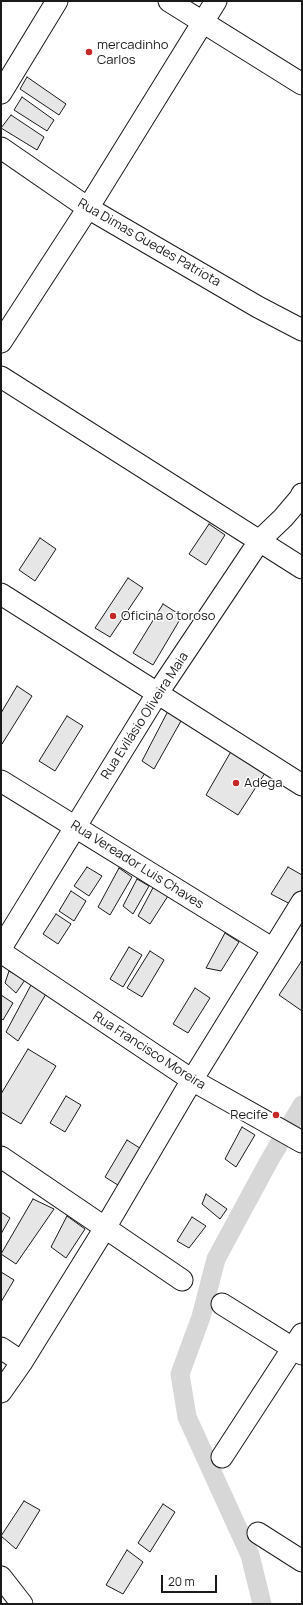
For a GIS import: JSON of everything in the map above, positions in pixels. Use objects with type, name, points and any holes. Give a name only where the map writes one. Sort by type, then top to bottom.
[{"type":"street","points":[[1,93],[57,1]]},
{"type":"street","points":[[169,1],[302,84]]},
{"type":"street","points":[[1,342],[88,208],[216,1]]},
{"type":"street","name":"Rua Dimas Guedes Patriota","points":[[1,148],[88,208],[258,307],[302,330]]},
{"type":"street","points":[[1,377],[302,568]]},
{"type":"street","name":"Rua Evilásio Oliveira Maia","points":[[1,948],[157,694],[260,540],[283,518],[302,494]]},
{"type":"street","points":[[1,594],[302,785]]},
{"type":"street","name":"Rua Vereador Luis Chaves","points":[[1,781],[273,949]]},
{"type":"street","points":[[1,1392],[22,1362],[192,1080],[302,902]]},
{"type":"street","name":"Rua Francisco Moreira","points":[[1,952],[192,1080],[301,1142]]},
{"type":"street","points":[[1,1158],[182,1280]]},
{"type":"street","points":[[222,1304],[299,1345],[222,1457]]},
{"type":"street","points":[[1,1348],[22,1362]]},
{"type":"street","points":[[258,1533],[302,1561]]},
{"type":"street","points":[[1,1577],[22,1604]]},
{"type":"building","points":[[27,77],[66,104],[59,115],[20,89]]},
{"type":"building","points":[[22,97],[54,120],[47,131],[14,110]]},
{"type":"building","points":[[11,115],[44,137],[37,150],[1,128]]},
{"type":"building","points":[[209,524],[225,535],[206,565],[189,554]]},
{"type":"building","points":[[40,538],[56,549],[35,581],[19,570]]},
{"type":"building","points":[[128,578],[143,588],[110,637],[95,628]]},
{"type":"building","points":[[163,604],[182,616],[153,665],[133,653]]},
{"type":"building","points":[[17,686],[32,696],[2,744],[1,713]]},
{"type":"building","points":[[168,711],[181,721],[154,769],[142,761]]},
{"type":"building","points":[[67,716],[83,726],[55,771],[39,761]]},
{"type":"building","name":"Adega","points":[[233,748],[267,770],[238,815],[206,795]]},
{"type":"building","points":[[87,867],[102,876],[89,896],[74,886]]},
{"type":"building","points":[[288,867],[302,875],[302,889],[292,905],[271,894]]},
{"type":"building","points":[[119,868],[132,877],[110,915],[98,907]]},
{"type":"building","points":[[137,879],[149,886],[133,914],[123,906]]},
{"type":"building","points":[[154,886],[168,896],[150,924],[138,916]]},
{"type":"building","points":[[71,891],[86,901],[74,921],[59,911]]},
{"type":"building","points":[[56,914],[71,924],[58,944],[43,934]]},
{"type":"building","points":[[225,933],[239,942],[221,971],[206,968]]},
{"type":"building","points":[[129,947],[142,955],[123,987],[110,979]]},
{"type":"building","points":[[150,951],[164,960],[142,997],[127,988]]},
{"type":"building","points":[[302,962],[302,1011],[279,995]]},
{"type":"building","points":[[9,971],[25,980],[16,993],[5,983]]},
{"type":"building","points":[[31,985],[46,994],[18,1041],[6,1032]]},
{"type":"building","points":[[195,988],[210,998],[188,1033],[173,1024]]},
{"type":"building","points":[[1,995],[13,1003],[3,1020],[1,1018]]},
{"type":"building","points":[[28,1049],[56,1066],[21,1124],[1,1112],[1,1094]]},
{"type":"building","points":[[66,1096],[81,1105],[65,1132],[50,1123]]},
{"type":"building","points":[[242,1127],[255,1135],[236,1167],[225,1159]]},
{"type":"building","points":[[127,1140],[143,1150],[121,1187],[105,1177]]},
{"type":"building","points":[[206,1194],[227,1209],[220,1219],[202,1204]]},
{"type":"building","points":[[33,1199],[54,1209],[16,1264],[1,1254]]},
{"type":"building","points":[[1,1212],[10,1218],[1,1234]]},
{"type":"building","points":[[67,1216],[85,1229],[66,1258],[51,1247]]},
{"type":"building","points":[[192,1217],[206,1226],[189,1248],[177,1241]]},
{"type":"building","points":[[1,1272],[14,1280],[1,1302]]},
{"type":"building","points":[[24,1501],[40,1510],[16,1549],[1,1536]]},
{"type":"building","points":[[163,1504],[175,1512],[150,1552],[138,1543]]},
{"type":"building","points":[[127,1550],[143,1562],[123,1594],[106,1585]]},
{"type":"waterway","points":[[262,1604],[250,1555],[187,1417],[180,1374],[201,1317],[216,1259],[269,1161],[302,1105]]},
{"type":"place","name":"mercadinho Carlos","points":[[89,52]]},
{"type":"place","name":"Oficina o toroso","points":[[113,616]]},
{"type":"place","name":"Adega","points":[[236,783]]},
{"type":"place","name":"Recife","points":[[276,1115]]}]
